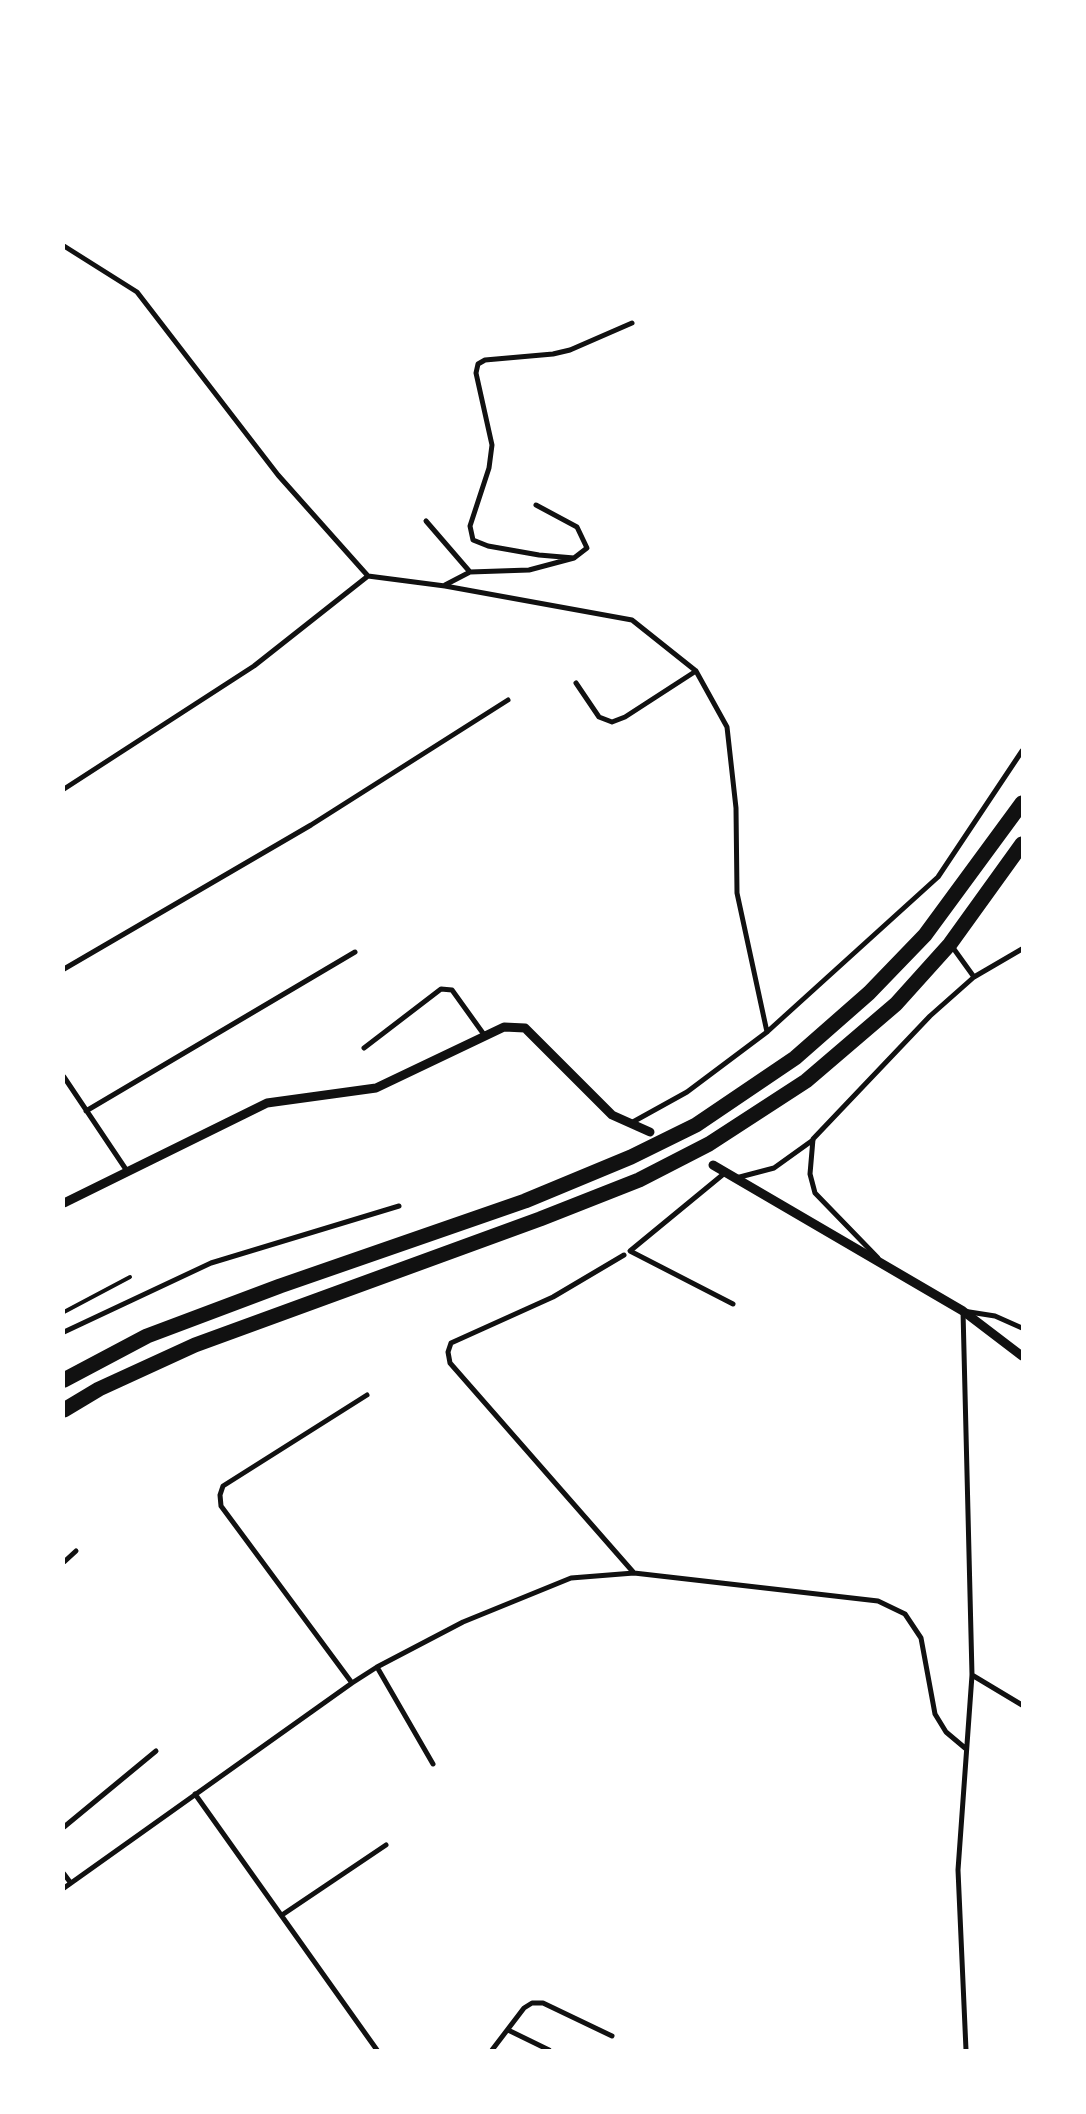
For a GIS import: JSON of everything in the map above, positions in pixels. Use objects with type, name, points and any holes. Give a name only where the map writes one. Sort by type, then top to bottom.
[{"type":"highway","points":[[64,1380],[147,1336],[280,1286],[525,1201],[631,1157],[696,1125],[795,1058],[869,993],[925,935],[1022,803]]},
{"type":"highway","points":[[64,1410],[99,1389],[195,1345],[639,1180],[709,1144],[806,1081],[896,1004],[950,944],[1022,844]]},
{"type":"street","points":[[64,246],[136,292],[278,475],[368,576],[445,586],[632,620],[696,671],[727,728],[736,808],[737,893],[767,1032]]},
{"type":"street","points":[[574,558],[539,556],[488,546],[473,540],[470,526],[489,468],[492,445],[476,373],[478,364],[485,360],[553,354],[570,350],[632,323]]},
{"type":"street","points":[[445,586],[470,572],[529,570],[574,558],[587,548],[577,527],[536,505]]},
{"type":"street","points":[[426,522],[470,572]]},
{"type":"street","points":[[64,789],[254,666],[368,576]]},
{"type":"street","points":[[576,683],[599,717],[612,722],[625,717],[696,671]]},
{"type":"street","points":[[64,969],[311,825],[508,700]]},
{"type":"street","points":[[631,1124],[686,1092],[767,1032],[938,877],[1022,751]]},
{"type":"street","points":[[950,944],[974,977]]},
{"type":"street","points":[[736,1178],[774,1168],[813,1139],[930,1016],[974,977],[1022,948]]},
{"type":"street","points":[[86,1111],[356,952]]},
{"type":"street","points":[[364,1048],[441,989],[452,990],[485,1036]]},
{"type":"street","points":[[64,1203],[267,1103],[376,1088],[504,1027],[525,1028],[612,1115],[650,1132]]},
{"type":"street","points":[[64,1078],[127,1171]]},
{"type":"street","points":[[813,1139],[810,1174],[815,1193],[888,1268]]},
{"type":"street","points":[[713,1165],[964,1311],[1022,1356]]},
{"type":"street","points":[[726,1172],[630,1252],[733,1304]]},
{"type":"street","points":[[64,1332],[211,1263],[398,1206]]},
{"type":"street","points":[[624,1255],[553,1297],[451,1343],[448,1352],[450,1363],[634,1573]]},
{"type":"street","points":[[964,1311],[995,1316],[1022,1328]]},
{"type":"street","points":[[964,1311],[972,1675],[965,1748],[958,1870],[966,2050]]},
{"type":"street","points":[[352,1683],[221,1506],[220,1495],[224,1486],[367,1395]]},
{"type":"street","points":[[64,1562],[76,1551]]},
{"type":"street","points":[[64,1888],[377,1667],[463,1622],[571,1578],[634,1573],[878,1601],[905,1614],[921,1638],[935,1714],[946,1732],[965,1748]]},
{"type":"street","points":[[377,1667],[433,1764]]},
{"type":"street","points":[[972,1675],[1022,1705]]},
{"type":"street","points":[[64,1827],[156,1752]]},
{"type":"street","points":[[195,1794],[378,2050]]},
{"type":"street","points":[[282,1916],[386,1845]]},
{"type":"street","points":[[64,1874],[70,1882]]},
{"type":"street","points":[[492,2050],[524,2008],[532,2003],[543,2003],[612,2036]]},
{"type":"street","points":[[508,2030],[549,2050]]},
{"type":"lane","points":[[64,1312],[130,1277]]}]
